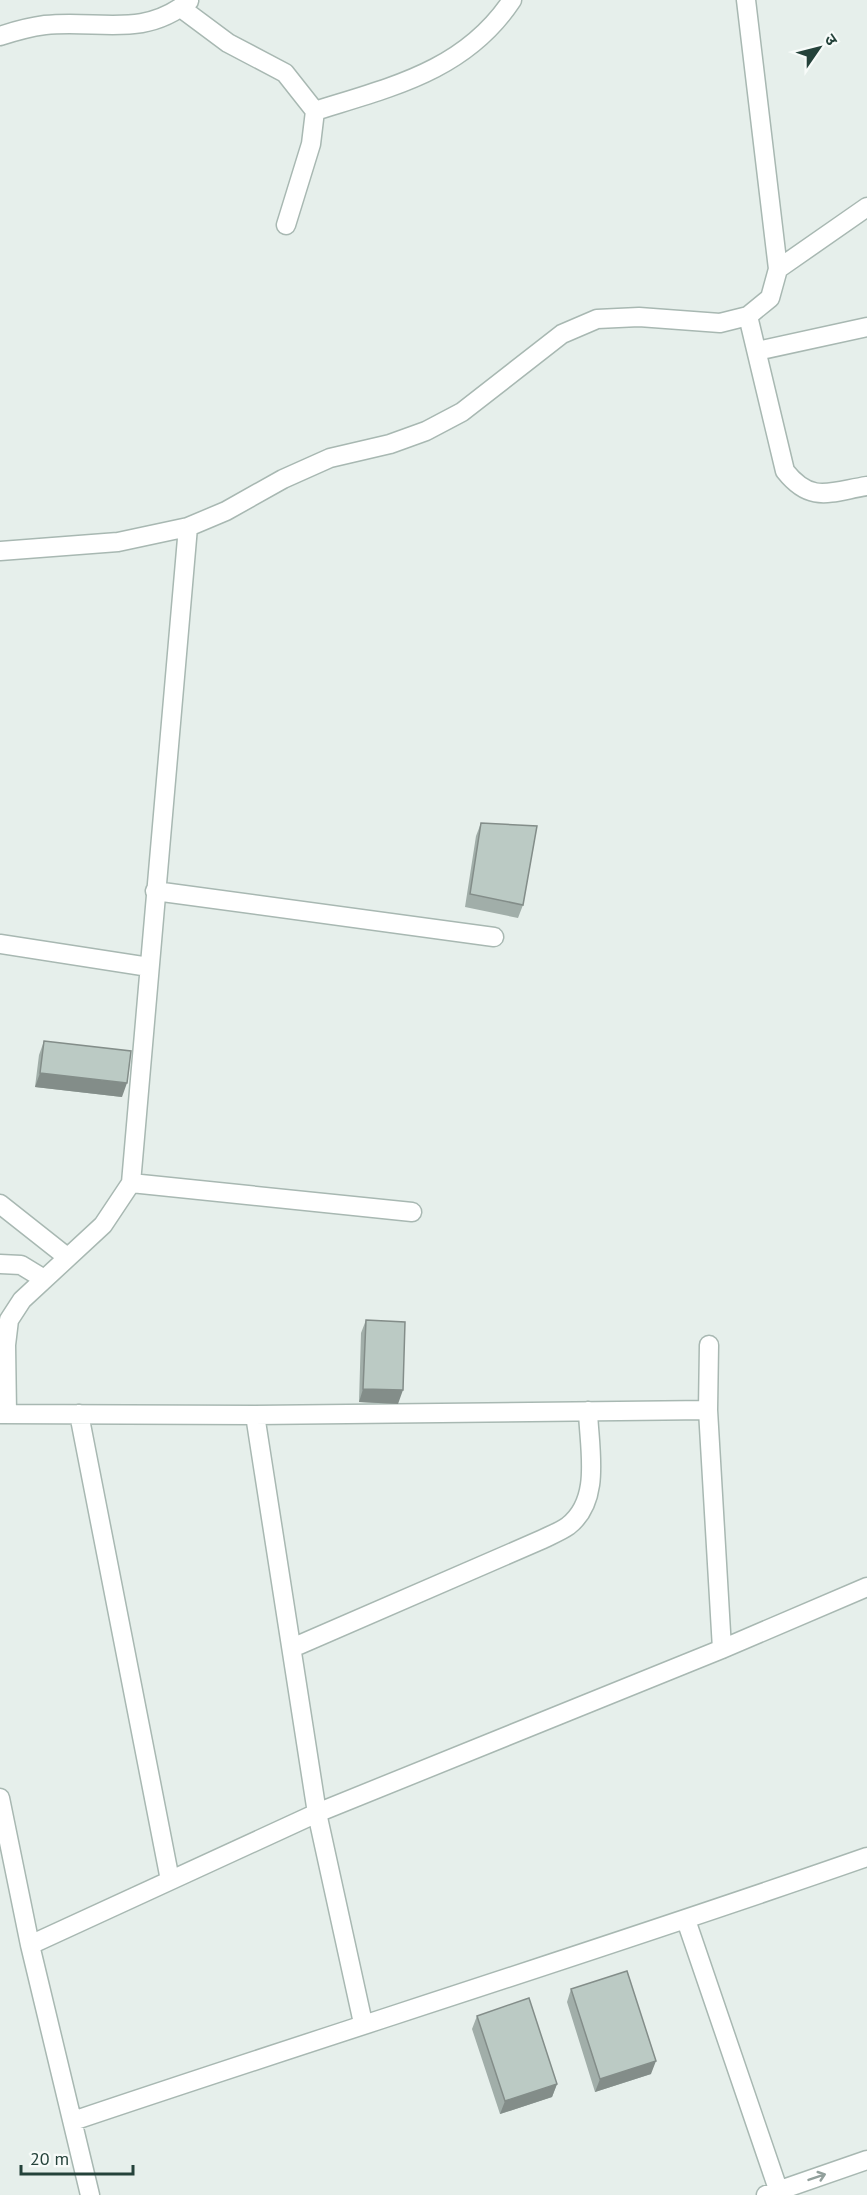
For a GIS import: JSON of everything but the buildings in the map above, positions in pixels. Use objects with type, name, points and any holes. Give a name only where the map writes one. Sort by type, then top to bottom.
[{"type":"street","points":[[315,111],[417,78],[449,62],[499,19],[512,0]]},
{"type":"street","points":[[0,551],[118,542],[188,527],[225,512],[283,479],[330,458],[390,444],[426,431],[462,412],[562,334],[597,319],[639,317],[720,323],[748,316],[770,298],[778,269],[746,0]]},
{"type":"street","points":[[0,36],[47,25],[146,24],[186,4],[228,43],[285,73],[315,111],[311,144],[286,225]]},
{"type":"street","points":[[778,269],[867,207]]},
{"type":"street","points":[[748,316],[786,471],[798,487],[817,494],[867,486]]},
{"type":"street","points":[[757,351],[867,327]]},
{"type":"street","points":[[188,527],[131,1183],[103,1225],[22,1300],[9,1320],[4,1413],[255,1414],[708,1410]]},
{"type":"street","points":[[155,891],[494,937]]},
{"type":"street","points":[[0,944],[149,967]]},
{"type":"street","points":[[131,1183],[412,1212]]},
{"type":"street","points":[[0,1204],[67,1257]]},
{"type":"street","points":[[0,1264],[21,1265],[33,1270],[44,1279]]},
{"type":"street","points":[[709,1345],[708,1410],[722,1649]]},
{"type":"street","points":[[292,1648],[569,1526],[585,1507],[591,1486],[588,1411]]},
{"type":"street","points":[[79,1414],[170,1880]]},
{"type":"street","points":[[255,1414],[317,1813],[363,2023]]},
{"type":"street","points":[[30,1945],[317,1813],[722,1649],[867,1587]]},
{"type":"street","points":[[0,1798],[30,1945],[90,2195]]},
{"type":"street","points":[[73,2121],[363,2023],[686,1920],[867,1857]]},
{"type":"street","points":[[686,1920],[775,2194],[867,2160]]}]
